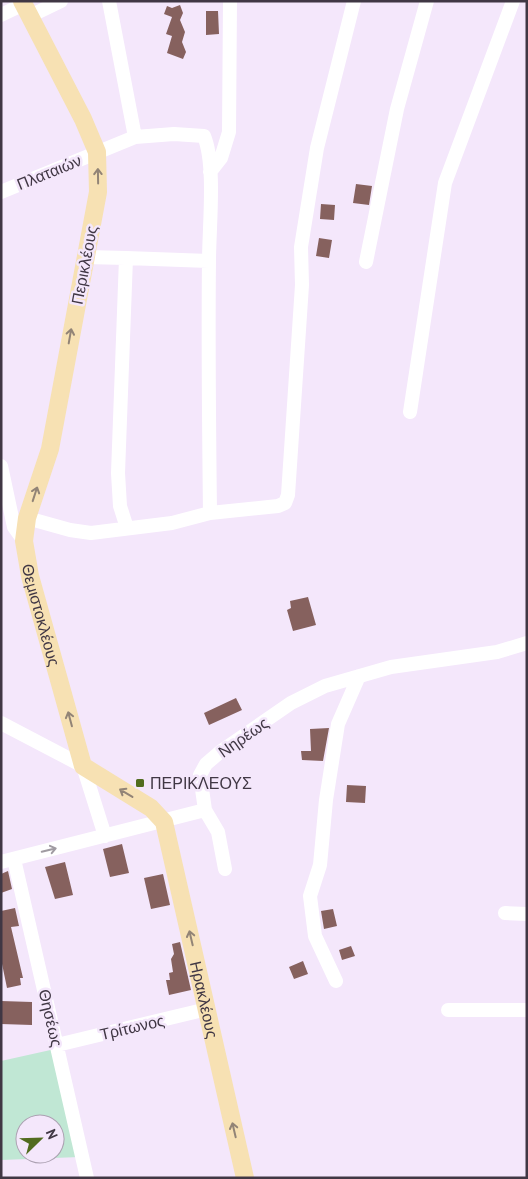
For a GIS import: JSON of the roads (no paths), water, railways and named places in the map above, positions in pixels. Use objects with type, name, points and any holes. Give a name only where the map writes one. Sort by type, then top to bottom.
[{"type":"main road","name":"Περικλέους","points":[[17,527],[50,448],[98,192],[97,152],[83,119],[25,7]]},
{"type":"main road","name":"Θεμιστοκλέους","points":[[17,527],[83,766]]},
{"type":"main road","points":[[83,766],[151,808],[164,822]]},
{"type":"main road","name":"Ηρακλέους","points":[[164,822],[245,1178]]},
{"type":"street","points":[[1,16],[25,7],[61,1]]},
{"type":"street","points":[[109,1],[135,137]]},
{"type":"street","points":[[210,513],[208,262],[210,172],[221,158],[229,132],[230,1]]},
{"type":"street","points":[[17,527],[91,533],[172,523],[210,513],[278,506],[285,503],[288,495],[301,295],[301,247],[318,148],[354,1]]},
{"type":"street","points":[[366,262],[396,109],[427,1]]},
{"type":"street","points":[[410,412],[445,183],[513,1]]},
{"type":"street","name":"Πλαταιών","points":[[1,192],[135,137],[174,134],[204,136],[208,145],[210,172]]},
{"type":"street","points":[[86,257],[208,262]]},
{"type":"street","points":[[126,258],[118,473],[120,506],[127,528]]},
{"type":"street","name":"Θεμιστοκλέους","points":[[1,466],[17,527]]},
{"type":"street","name":"Νηρέως","points":[[205,810],[200,775],[206,764],[220,752],[291,703],[325,686],[391,667],[497,652],[527,643]]},
{"type":"street","points":[[336,981],[315,936],[310,896],[320,865],[326,800],[338,724],[359,676]]},
{"type":"street","points":[[1,724],[83,766],[105,836]]},
{"type":"street","points":[[8,860],[164,822],[205,810],[218,832],[225,869]]},
{"type":"street","name":"Θησέως","points":[[8,860],[57,1045],[87,1178]]},
{"type":"street","points":[[505,913],[527,914]]},
{"type":"street","name":"Τρίτωνος","points":[[57,1045],[207,1009]]},
{"type":"street","points":[[448,1010],[527,1010]]},
{"type":"place","name":"ΠΕΡΙΚΛΕΟΥΣ","points":[[140,783]]}]
